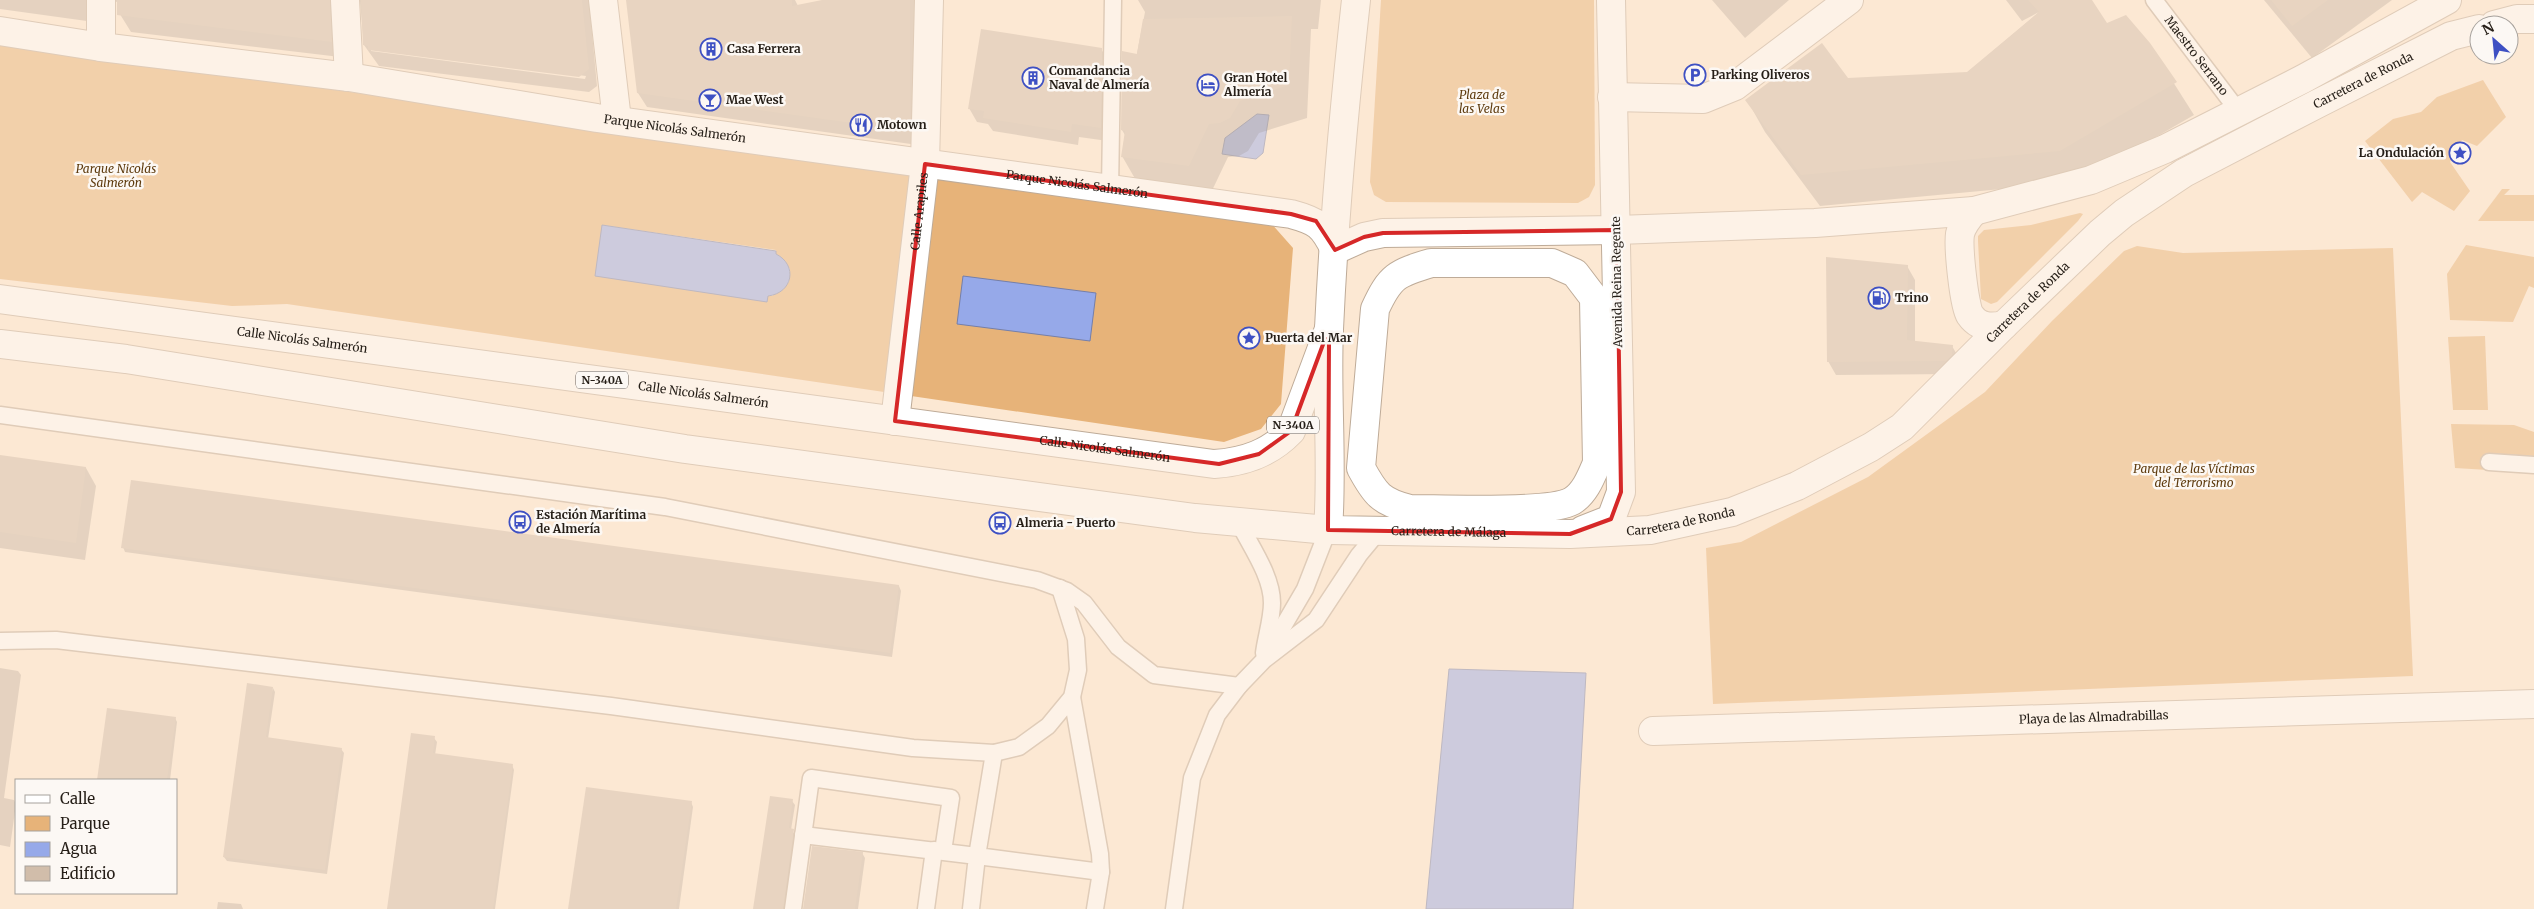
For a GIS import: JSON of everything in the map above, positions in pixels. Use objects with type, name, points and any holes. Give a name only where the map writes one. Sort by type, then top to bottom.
[{"type":"main road","points":[[101,46],[102,0]]},
{"type":"main road","points":[[344,0],[349,78]]},
{"type":"main road","points":[[603,0],[617,120]]},
{"type":"main road","name":"Calle Arapiles","points":[[895,421],[925,164],[929,0]]},
{"type":"main road","points":[[0,344],[126,359],[685,448],[1239,524],[1328,530],[1331,494],[1328,422],[1329,329],[1343,122],[1356,0]]},
{"type":"main road","name":"Avenida Reina Regente","points":[[1570,534],[1611,519],[1621,492],[1611,0]]},
{"type":"main road","points":[[1612,97],[1703,98],[1734,86],[1849,0]]},
{"type":"main road","points":[[1335,250],[1364,236],[1384,234],[1617,230],[1814,223],[1974,211],[2092,180],[2165,149],[2239,112],[2447,0]]},
{"type":"main road","points":[[2519,19],[2534,19]]},
{"type":"main road","name":"Parque Nicolás Salmerón","points":[[0,31],[349,78],[617,120],[1291,214],[1316,221],[1327,234],[1335,250]]},
{"type":"main road","name":"Carretera de Ronda","points":[[1570,534],[1650,530],[1684,524],[1756,504],[1798,486],[1855,456],[1902,427],[2004,325],[2100,233],[2124,213],[2184,173],[2451,36],[2469,32]]},
{"type":"main road","points":[[1974,211],[1960,234],[1960,260],[1969,314],[1978,323],[1990,328],[2004,325]]},
{"type":"main road","points":[[1431,263],[1552,263],[1575,273],[1594,298],[1597,463],[1587,486],[1572,501],[1547,508],[1410,509],[1389,504],[1373,490],[1361,468],[1374,309],[1385,287],[1402,272],[1431,263]]},
{"type":"main road","name":"Calle Nicolás Salmerón","points":[[0,299],[1204,463],[1235,462],[1269,449],[1291,430],[1329,329]]},
{"type":"main road","name":"Carretera de Málaga","points":[[1328,530],[1570,534]]},
{"type":"main road","name":"Playa de las Almadrabillas","points":[[1653,731],[2534,704]]},
{"type":"lane","points":[[1110,190],[1113,0]]},
{"type":"lane","name":"Maestro Serrano","points":[[2154,0],[2239,112]]},
{"type":"lane","points":[[0,415],[665,507],[1037,580],[1060,588],[1084,603],[1118,647],[1154,675],[1239,686]]},
{"type":"lane","points":[[2489,462],[2534,465]]},
{"type":"lane","points":[[1239,524],[1266,578],[1271,595],[1272,604],[1264,660]]},
{"type":"lane","points":[[1264,660],[1305,589],[1328,530]]},
{"type":"lane","points":[[1174,909],[1192,778],[1216,715],[1239,686],[1264,660],[1316,620],[1359,555],[1378,532]]},
{"type":"lane","points":[[1060,588],[1076,639],[1078,670],[1072,697],[1100,854],[1100,872],[1095,909]]},
{"type":"lane","points":[[0,641],[56,640],[611,706],[913,748],[994,753],[1019,747],[1048,726],[1072,697]]},
{"type":"lane","points":[[971,909],[977,856],[994,753]]},
{"type":"lane","points":[[793,909],[811,778],[951,798],[926,909]]},
{"type":"lane","points":[[803,835],[1100,872]]},
{"type":"highlighted area","points":[[925,164],[1291,214],[1316,221],[1335,250],[1364,237],[1383,233],[1617,230],[1621,492],[1611,519],[1570,534],[1328,530],[1329,340],[1325,339],[1291,431],[1259,454],[1219,464],[895,421]]},
{"type":"green space","name":"Plaza de las Velas","points":[[1381,0],[1594,0],[1595,185],[1589,197],[1578,203],[1386,202],[1374,195],[1370,182]]},
{"type":"green space","name":"Parque Nicolás Salmerón","points":[[0,40],[587,127],[1270,222],[1293,248],[1281,404],[1261,429],[1224,442],[287,304],[232,306],[0,279]],"holes":[[[602,225],[776,250],[776,254],[790,269],[789,282],[772,296],[768,296]]]},
{"type":"green space","points":[[2483,80],[2506,117],[2477,146],[2462,140],[2450,162],[2470,191],[2454,211],[2422,192],[2412,202],[2365,141],[2393,119],[2421,112],[2437,97]]},
{"type":"green space","points":[[2502,189],[2510,189],[2504,195],[2534,195],[2534,221],[2478,221]]},
{"type":"green space","points":[[2080,213],[2083,214],[2078,221],[1997,302],[1991,304],[1981,299],[1978,236],[1984,230],[2031,225]]},
{"type":"green space","points":[[2466,245],[2534,257],[2534,288],[2529,286],[2513,322],[2450,320],[2447,274]]},
{"type":"green space","name":"Parque de las Víctimas del Terrorismo","points":[[2137,246],[2183,253],[2393,248],[2413,676],[1713,704],[1706,548],[1741,542],[1868,477],[1985,392],[2052,321],[2124,251]]},
{"type":"green space","points":[[2485,336],[2488,410],[2453,410],[2448,337]]},
{"type":"green space","points":[[2451,424],[2514,425],[2534,432],[2534,456],[2487,453],[2488,470],[2455,468]]},
{"type":"water","points":[[1257,114],[1269,115],[1263,153],[1256,159],[1222,154],[1225,138]]},
{"type":"water","points":[[602,225],[776,251],[776,254],[788,265],[790,278],[783,290],[768,296],[767,302],[595,276]]},
{"type":"water","points":[[963,276],[1096,293],[1090,341],[957,324]]},
{"type":"water","points":[[1449,669],[1586,673],[1573,909],[1426,909]]},
{"type":"building","points":[[117,0],[330,0],[332,42],[117,15]]},
{"type":"building","points":[[361,0],[582,0],[589,69],[579,77],[368,50],[368,46],[363,45]]},
{"type":"building","points":[[626,0],[792,0],[792,6],[822,0],[910,0],[910,131],[637,93]]},
{"type":"building","points":[[2028,0],[2092,0],[2107,23],[2126,15],[2150,43],[2177,82],[2060,151],[1801,175],[1745,100],[1822,43],[1848,78],[1967,72],[2039,12]]},
{"type":"building","points":[[2271,0],[2328,0],[2292,26]]},
{"type":"building","points":[[1292,16],[1289,85],[1240,101],[1230,118],[1220,123],[1209,124],[1189,166],[1121,157],[1125,131],[1121,130],[1122,51],[1137,54],[1143,19]]},
{"type":"building","name":"Comandancia Naval de Almería","points":[[981,29],[1102,48],[1101,128],[1072,124],[1071,132],[983,118],[984,111],[968,109]]},
{"type":"building","points":[[1826,257],[1908,265],[1907,340],[1953,345],[1952,355],[1946,361],[1827,362]]},
{"type":"building","points":[[0,455],[86,467],[76,543],[0,532]]},
{"type":"building","points":[[131,480],[899,585],[890,653],[121,548]]},
{"type":"building","points":[[247,683],[273,687],[266,737],[342,748],[325,870],[223,857]]},
{"type":"building","points":[[107,708],[176,717],[167,779],[97,779]]},
{"type":"building","points":[[411,733],[435,736],[433,753],[513,764],[493,909],[387,909]]},
{"type":"building","points":[[586,787],[692,801],[676,909],[568,909]]},
{"type":"building","points":[[770,796],[793,799],[789,828],[794,829],[783,909],[753,909]]},
{"type":"building","points":[[812,846],[863,852],[855,909],[803,909]]},
{"type":"place","name":"Casa Ferrera","points":[[711,49]]},
{"type":"place","name":"Parking Oliveros","points":[[1695,75]]},
{"type":"place","name":"Comandancia Naval de Almería","points":[[1033,78]]},
{"type":"place","name":"Gran Hotel Almería","points":[[1208,85]]},
{"type":"place","name":"Mae West","points":[[710,100]]},
{"type":"place","name":"Motown","points":[[861,125]]},
{"type":"place","name":"La Ondulación","points":[[2460,153]]},
{"type":"place","name":"Trino","points":[[1879,298]]},
{"type":"place","name":"Puerta del Mar","points":[[1249,338]]},
{"type":"place","name":"Estación Marítima de Almería","points":[[520,522]]},
{"type":"place","name":"Almeria - Puerto","points":[[1000,523]]}]
